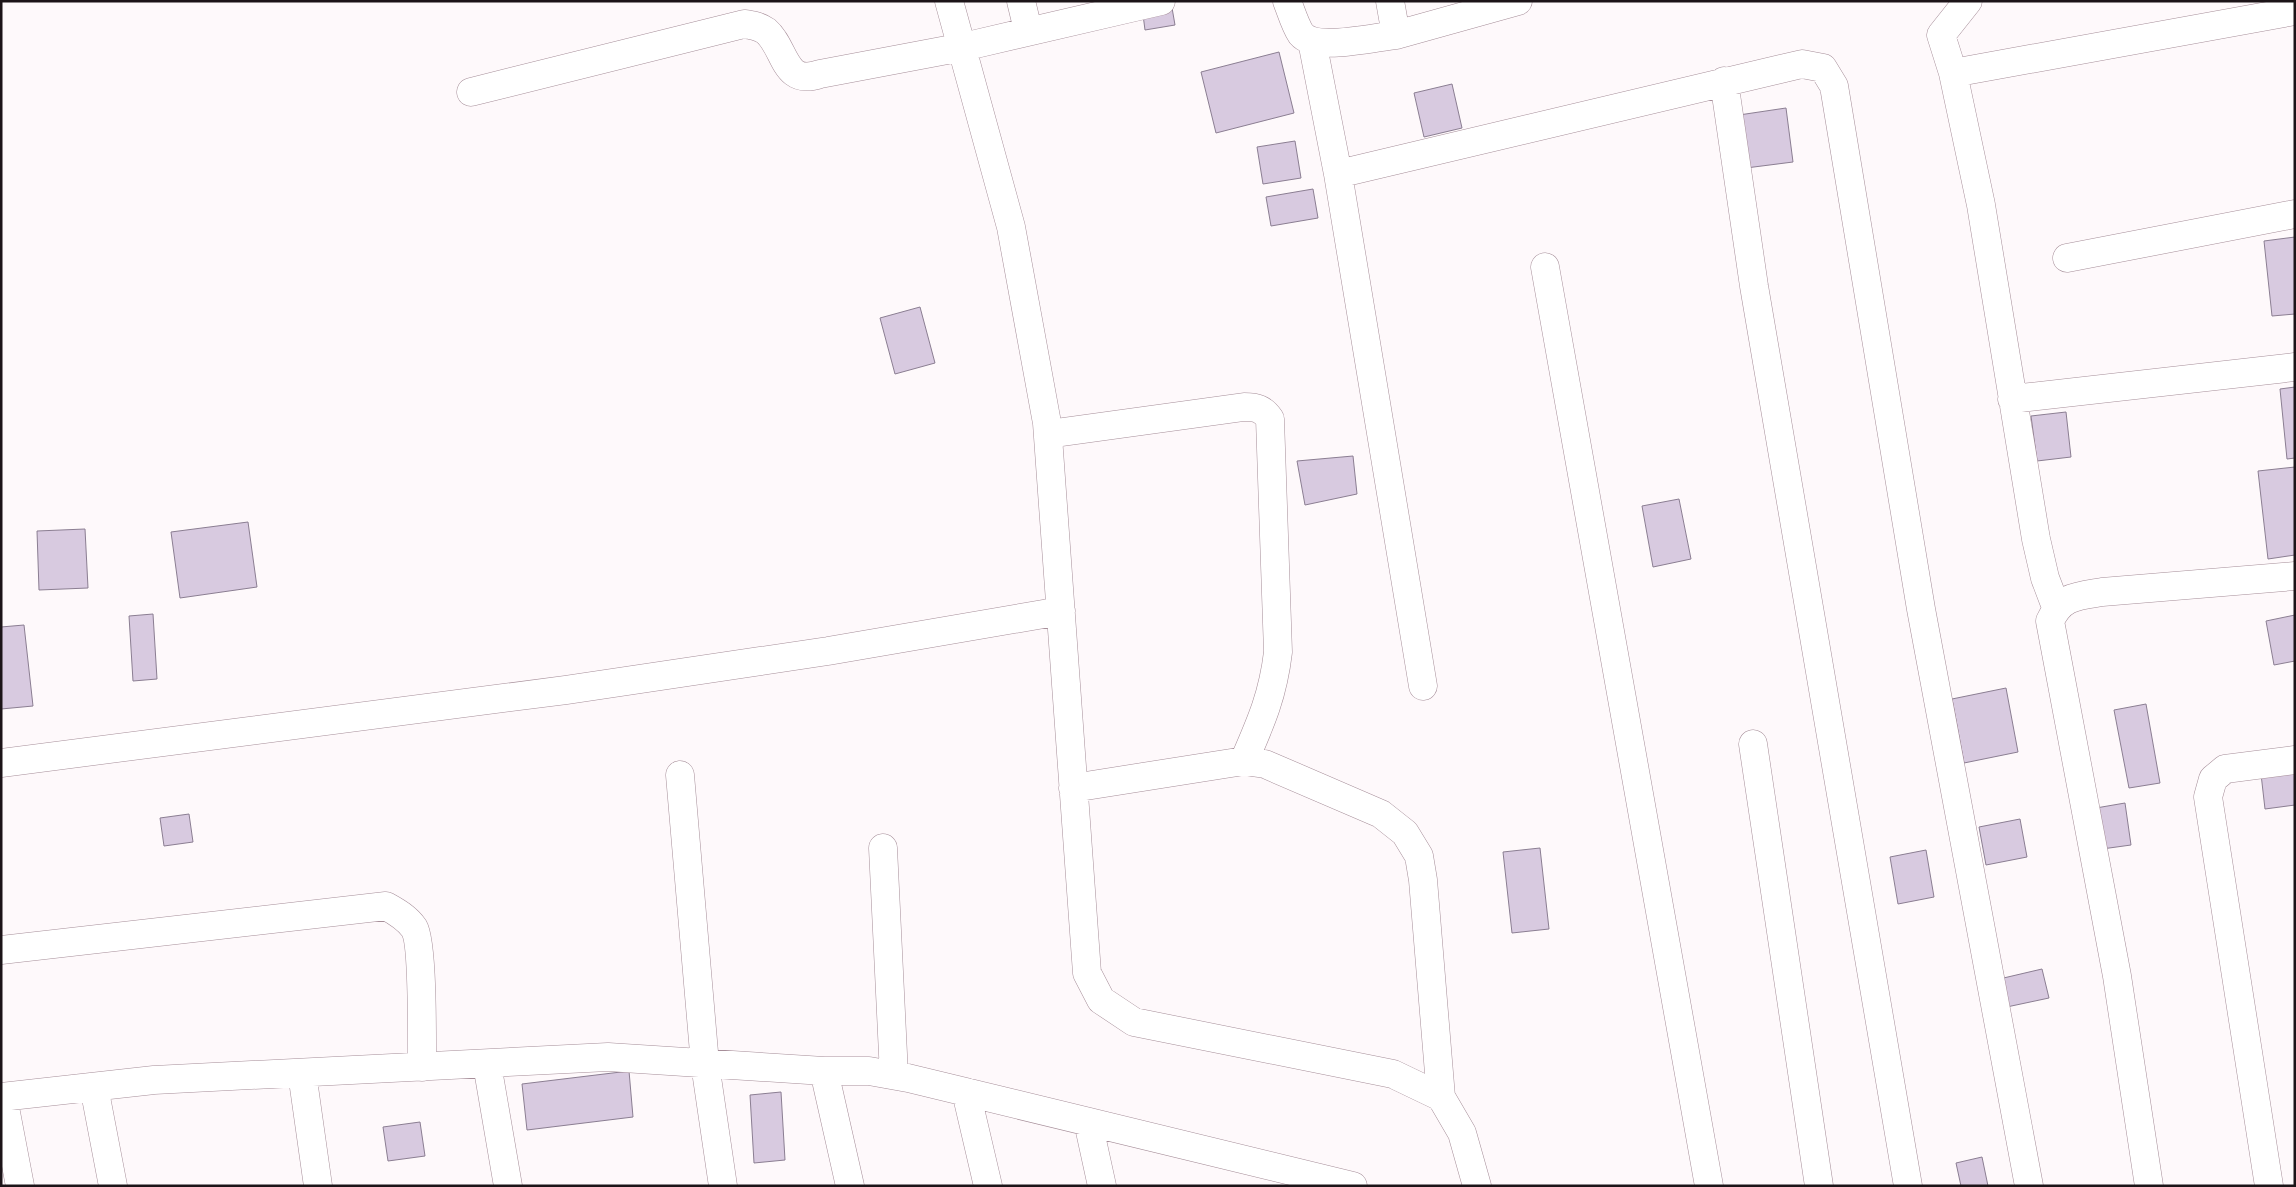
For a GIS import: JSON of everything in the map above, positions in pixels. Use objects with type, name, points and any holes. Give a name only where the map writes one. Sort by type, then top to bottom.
[{"type":"street","points":[[949,1],[1011,227],[1048,434],[1087,973],[1101,1000],[1134,1022],[1392,1074],[1441,1097]]},
{"type":"street","points":[[1022,1],[1028,30]]},
{"type":"street","points":[[471,92],[744,24],[758,26],[768,33],[786,64],[797,74],[808,78],[820,74],[962,47],[1028,30],[1161,1]]},
{"type":"street","points":[[1287,1],[1301,34],[1312,41],[1325,44],[1396,35],[1518,1]]},
{"type":"street","points":[[1390,1],[1396,35]]},
{"type":"street","points":[[1968,1],[1941,36],[1953,73],[1981,205],[2036,539],[2045,578],[2056,607]]},
{"type":"street","points":[[1953,73],[2295,11]]},
{"type":"street","points":[[1312,41],[1338,174],[1423,686]]},
{"type":"street","points":[[1338,174],[1724,81],[1802,64],[1824,68],[1834,86],[1921,609],[2029,1186]]},
{"type":"street","points":[[1724,81],[1757,306],[1908,1186]]},
{"type":"street","points":[[2068,258],[2295,214]]},
{"type":"street","points":[[1546,267],[1708,1186]]},
{"type":"street","points":[[2012,398],[2295,366]]},
{"type":"street","points":[[1048,434],[1244,407],[1257,407],[1266,413],[1270,420],[1278,652],[1274,685],[1244,761]]},
{"type":"street","points":[[2149,1186],[2117,976],[2050,621],[2056,607],[2074,596],[2295,576]]},
{"type":"street","points":[[1,763],[566,690],[828,651],[1061,611]]},
{"type":"street","points":[[1754,744],[1819,1186]]},
{"type":"street","points":[[2269,1186],[2208,797],[2213,779],[2226,769],[2295,760]]},
{"type":"street","points":[[1073,788],[1244,761],[1265,764],[1349,799],[1381,814],[1405,832],[1419,856],[1423,880],[1441,1097],[1462,1133],[1477,1186]]},
{"type":"street","points":[[680,775],[706,1064],[723,1186]]},
{"type":"street","points":[[883,848],[894,1075]]},
{"type":"street","points":[[1,950],[386,906],[401,914],[415,929],[419,952],[422,1067]]},
{"type":"street","points":[[20,1186],[2,1097],[154,1080],[608,1057],[824,1071],[869,1071],[894,1075],[1345,1185]]},
{"type":"street","points":[[487,1064],[508,1186]]},
{"type":"street","points":[[824,1071],[850,1186]]},
{"type":"street","points":[[302,1073],[318,1186]]},
{"type":"street","points":[[94,1087],[113,1186]]},
{"type":"street","points":[[966,1092],[988,1186]]},
{"type":"street","points":[[1088,1122],[1102,1186]]},
{"type":"building","points":[[1171,2],[1175,25],[1145,30],[1142,7]]},
{"type":"building","points":[[1279,52],[1294,113],[1216,133],[1201,72]]},
{"type":"building","points":[[1452,84],[1462,128],[1424,137],[1414,93]]},
{"type":"building","points":[[1786,108],[1793,162],[1746,168],[1739,115]]},
{"type":"building","points":[[1295,141],[1301,178],[1263,184],[1257,147]]},
{"type":"building","points":[[1313,189],[1318,218],[1271,226],[1266,197]]},
{"type":"building","points":[[2295,237],[2295,314],[2272,316],[2264,241]]},
{"type":"building","points":[[920,307],[935,363],[895,374],[880,318]]},
{"type":"building","points":[[2295,387],[2295,458],[2287,459],[2280,389]]},
{"type":"building","points":[[2066,412],[2071,457],[2037,461],[2031,416]]},
{"type":"building","points":[[1353,456],[1357,494],[1305,505],[1297,461]]},
{"type":"building","points":[[2295,467],[2295,555],[2268,559],[2258,471]]},
{"type":"building","points":[[1679,499],[1691,559],[1653,567],[1642,506]]},
{"type":"building","points":[[248,522],[257,587],[180,598],[171,532]]},
{"type":"building","points":[[85,529],[88,588],[39,590],[37,531]]},
{"type":"building","points":[[153,614],[157,679],[133,681],[129,616]]},
{"type":"building","points":[[2295,615],[2295,661],[2274,665],[2266,621]]},
{"type":"building","points":[[24,625],[33,706],[1,709],[1,627]]},
{"type":"building","points":[[2006,688],[2018,752],[1964,763],[1952,699]]},
{"type":"building","points":[[2146,704],[2160,783],[2129,788],[2114,710]]},
{"type":"building","points":[[2295,770],[2295,805],[2265,809],[2261,774]]},
{"type":"building","points":[[2125,803],[2131,845],[2102,849],[2096,808]]},
{"type":"building","points":[[189,814],[193,842],[164,846],[160,818]]},
{"type":"building","points":[[2020,819],[2027,857],[1986,865],[1979,827]]},
{"type":"building","points":[[1540,848],[1549,929],[1512,933],[1503,852]]},
{"type":"building","points":[[1926,850],[1934,897],[1898,904],[1890,857]]},
{"type":"building","points":[[2042,969],[2049,998],[2002,1008],[1995,980]]},
{"type":"building","points":[[629,1071],[633,1117],[527,1130],[522,1084]]},
{"type":"building","points":[[781,1092],[785,1160],[754,1163],[750,1095]]},
{"type":"building","points":[[420,1122],[425,1156],[388,1161],[383,1127]]},
{"type":"building","points":[[1982,1157],[1988,1186],[1961,1186],[1956,1163]]}]
